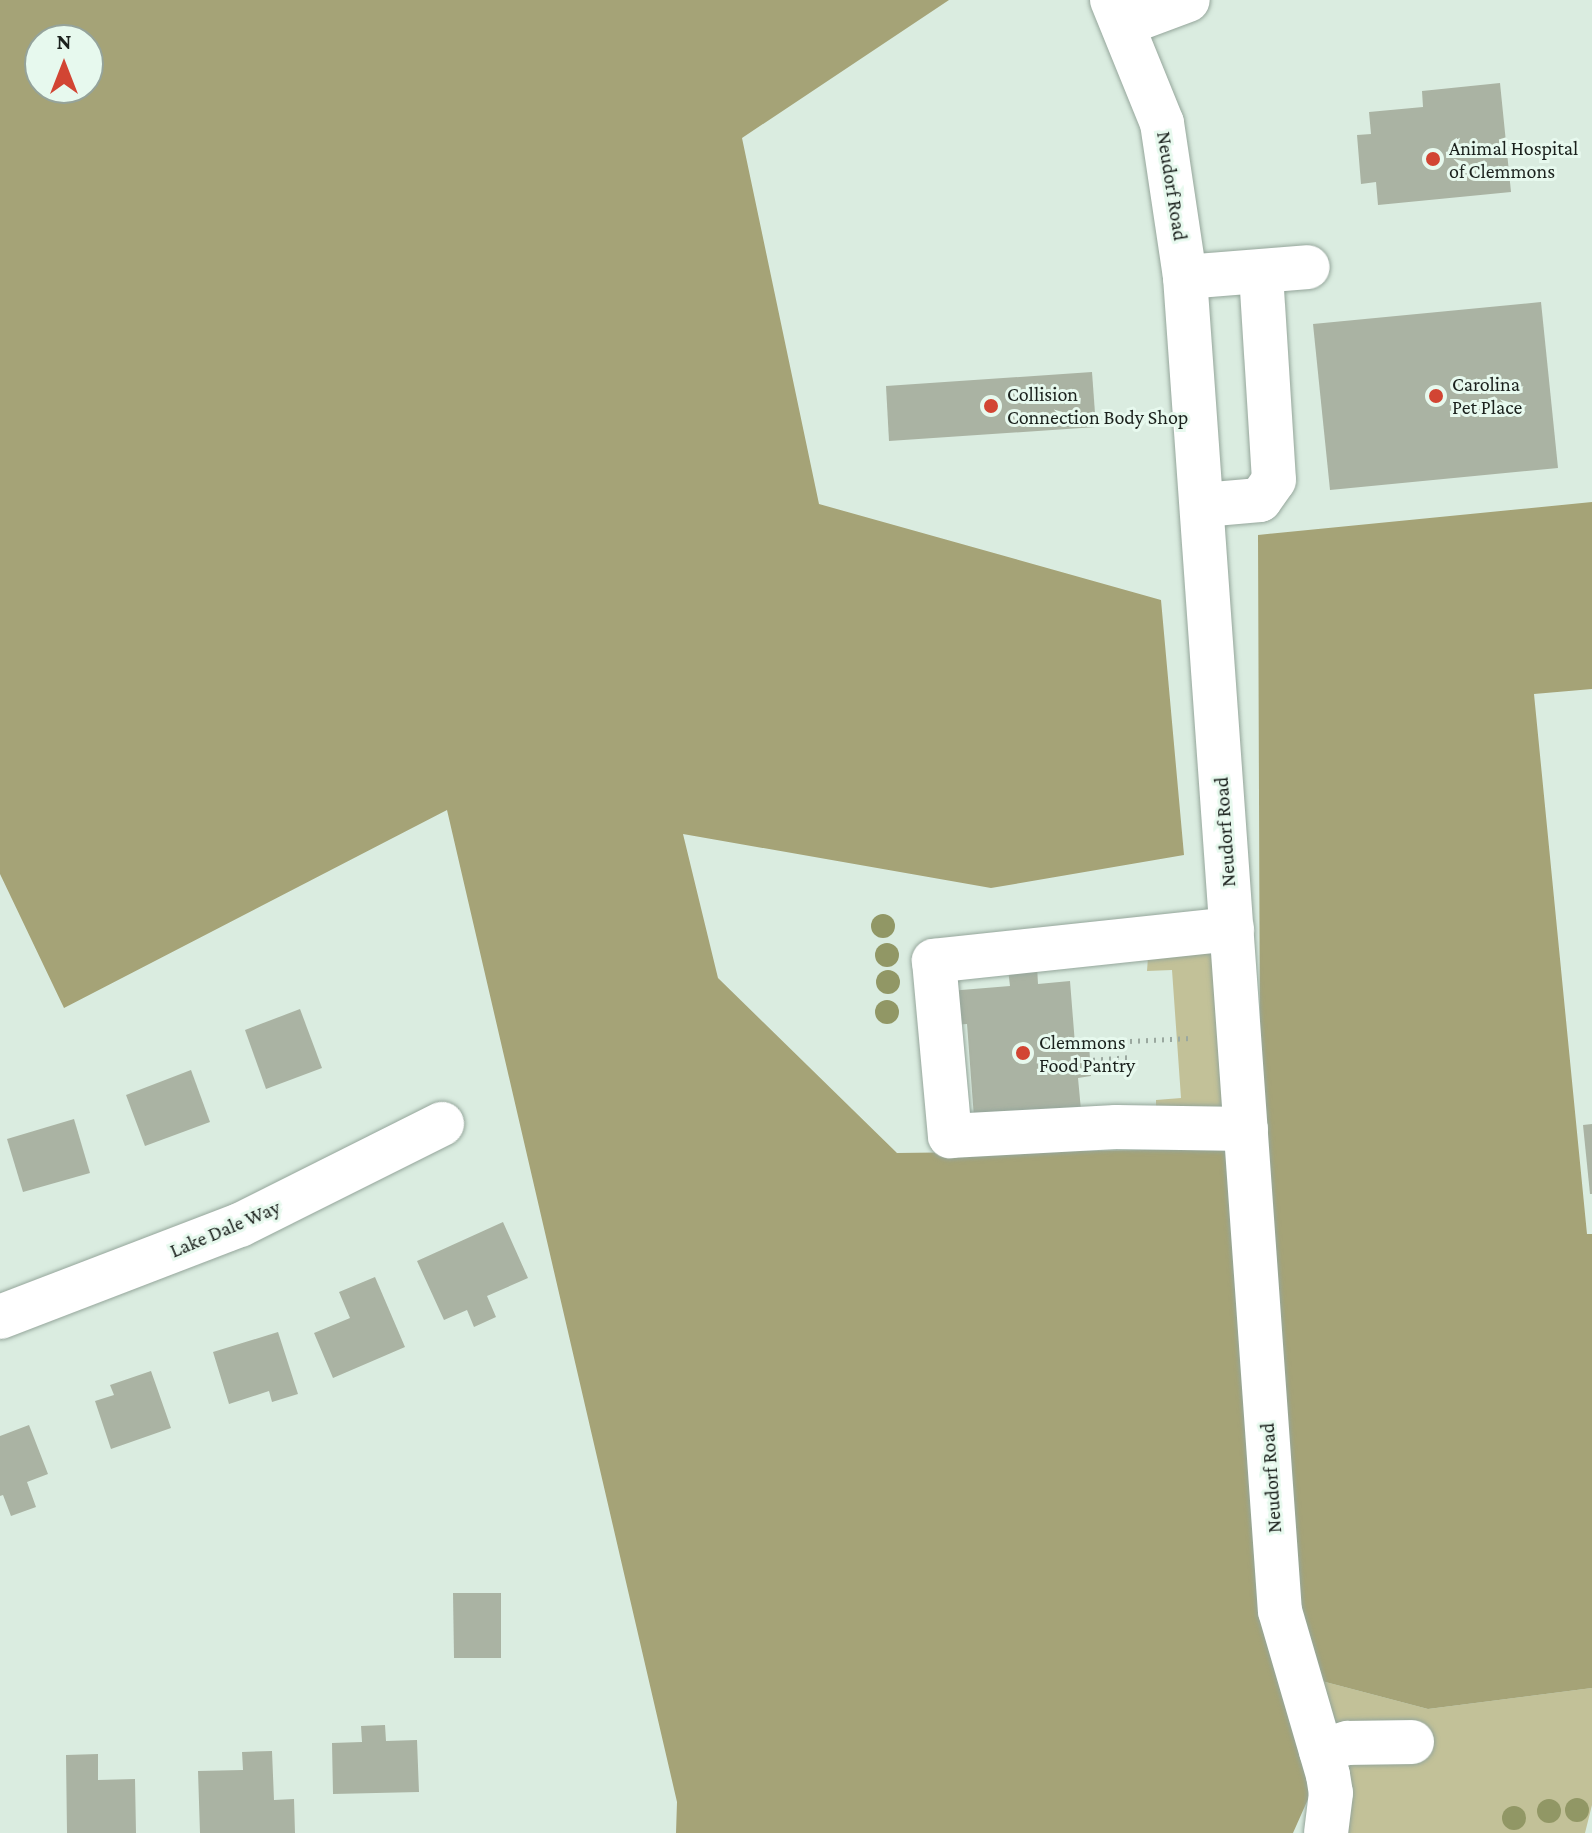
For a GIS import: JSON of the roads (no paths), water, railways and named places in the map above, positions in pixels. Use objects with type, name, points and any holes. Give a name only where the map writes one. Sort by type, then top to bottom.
[{"type":"street","points":[[1118,12],[1188,0]]},
{"type":"street","name":"Neudorf Road","points":[[1118,12],[1162,123],[1185,277],[1280,1611],[1331,1793],[1326,1833]]},
{"type":"street","points":[[1185,277],[1308,267]]},
{"type":"street","points":[[1203,505],[1260,500],[1274,480],[1261,273]]},
{"type":"street","points":[[1232,929],[934,961],[950,1136],[1116,1127],[1246,1129]]},
{"type":"street","name":"Lake Dale Way","points":[[0,1317],[240,1225],[442,1124]]},
{"type":"street","points":[[1321,1751],[1348,1743],[1412,1742]]},
{"type":"place","name":"Animal Hospital of Clemmons","points":[[1433,159]]},
{"type":"place","name":"Carolina Pet Place","points":[[1436,396]]},
{"type":"place","name":"Collision Connection Body Shop","points":[[991,406]]},
{"type":"place","name":"Clemmons Food Pantry","points":[[1023,1053]]}]
